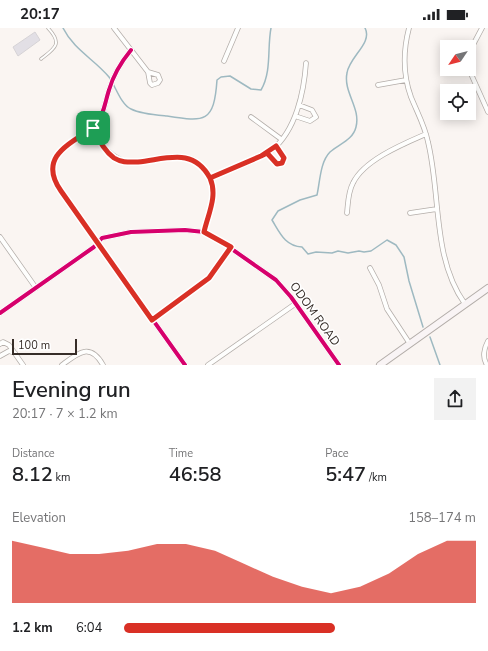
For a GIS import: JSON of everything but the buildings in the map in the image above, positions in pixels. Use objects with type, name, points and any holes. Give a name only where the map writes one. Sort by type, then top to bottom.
[{"type":"main road","points":[[380,365],[488,288]]},
{"type":"street","points":[[114,28],[148,72]]},
{"type":"street","points":[[224,61],[238,28]]},
{"type":"street","points":[[409,28],[405,52],[406,80],[426,134],[431,158],[442,241],[451,281],[456,292],[465,304]]},
{"type":"street","points":[[476,40],[482,28]]},
{"type":"street","points":[[131,50],[114,77],[108,92],[103,113],[93,128],[66,147],[54,159],[52,171],[54,181],[184,365]]},
{"type":"street","points":[[210,178],[267,153],[276,146],[295,116],[299,105],[305,80],[306,62]]},
{"type":"street","points":[[472,76],[488,112]]},
{"type":"street","points":[[378,85],[406,80]]},
{"type":"street","points":[[295,116],[310,121],[315,118],[314,111],[299,105]]},
{"type":"street","points":[[251,117],[281,139]]},
{"type":"street","points":[[93,128],[104,148],[117,160],[133,162],[187,157],[198,163],[210,178],[214,197],[204,232]]},
{"type":"street","points":[[347,214],[351,188],[362,170],[373,161],[426,134]]},
{"type":"street","points":[[267,153],[277,164],[282,163],[284,158],[276,146]]},
{"type":"street","points":[[410,213],[437,209]]},
{"type":"street","name":"ODOM ROAD","points":[[0,314],[94,247],[102,238],[131,232],[168,229],[204,232],[231,247],[273,277],[295,304],[339,365]]},
{"type":"street","points":[[0,237],[36,288]]},
{"type":"street","points":[[152,320],[209,278],[231,247]]},
{"type":"street","points":[[370,268],[379,285],[387,308],[410,344]]},
{"type":"street","points":[[208,365],[295,304]]},
{"type":"street","points":[[487,365],[484,360],[484,353],[488,341]]},
{"type":"street","points":[[0,344],[3,342],[8,344],[23,365]]},
{"type":"street","points":[[0,356],[9,351],[15,354]]},
{"type":"street","points":[[62,365],[78,354],[90,352],[96,355],[103,365]]},
{"type":"lane","points":[[41,58],[54,49],[57,45],[56,39],[48,28]]},
{"type":"waterway","points":[[63,28],[78,48],[109,77],[127,107],[135,111],[153,115],[190,119],[199,119],[210,112],[216,94],[217,80],[221,77],[230,76],[251,89],[261,90],[267,75],[271,28]]},
{"type":"waterway","points":[[365,28],[367,34],[366,39],[349,67],[346,80],[356,113],[356,127],[349,139],[330,152],[324,161],[317,195],[300,200],[278,211],[272,220],[287,241],[291,244],[302,247],[308,254],[316,252],[332,253],[338,251],[348,253],[371,251],[387,240],[396,245],[404,257],[409,281],[423,327]]},
{"type":"waterway","points":[[430,337],[440,365]]},
{"type":"cycle path","points":[[131,50],[113,79],[103,112],[99,120],[91,129],[61,150],[53,162],[52,174],[61,191],[185,365]]},
{"type":"cycle path","points":[[0,313],[94,247],[102,238],[131,232],[185,230],[204,232],[216,238],[276,280],[291,297],[339,365]]},
{"type":"route","points":[[93,128],[58,154],[54,159],[52,166],[53,178],[152,320],[209,278],[231,247],[204,232],[214,197],[214,191],[210,178],[261,156],[276,146],[284,156],[284,162],[277,164],[267,153],[261,156],[217,175],[210,178],[198,163],[187,157],[133,162],[117,160],[104,148],[93,128]]}]
